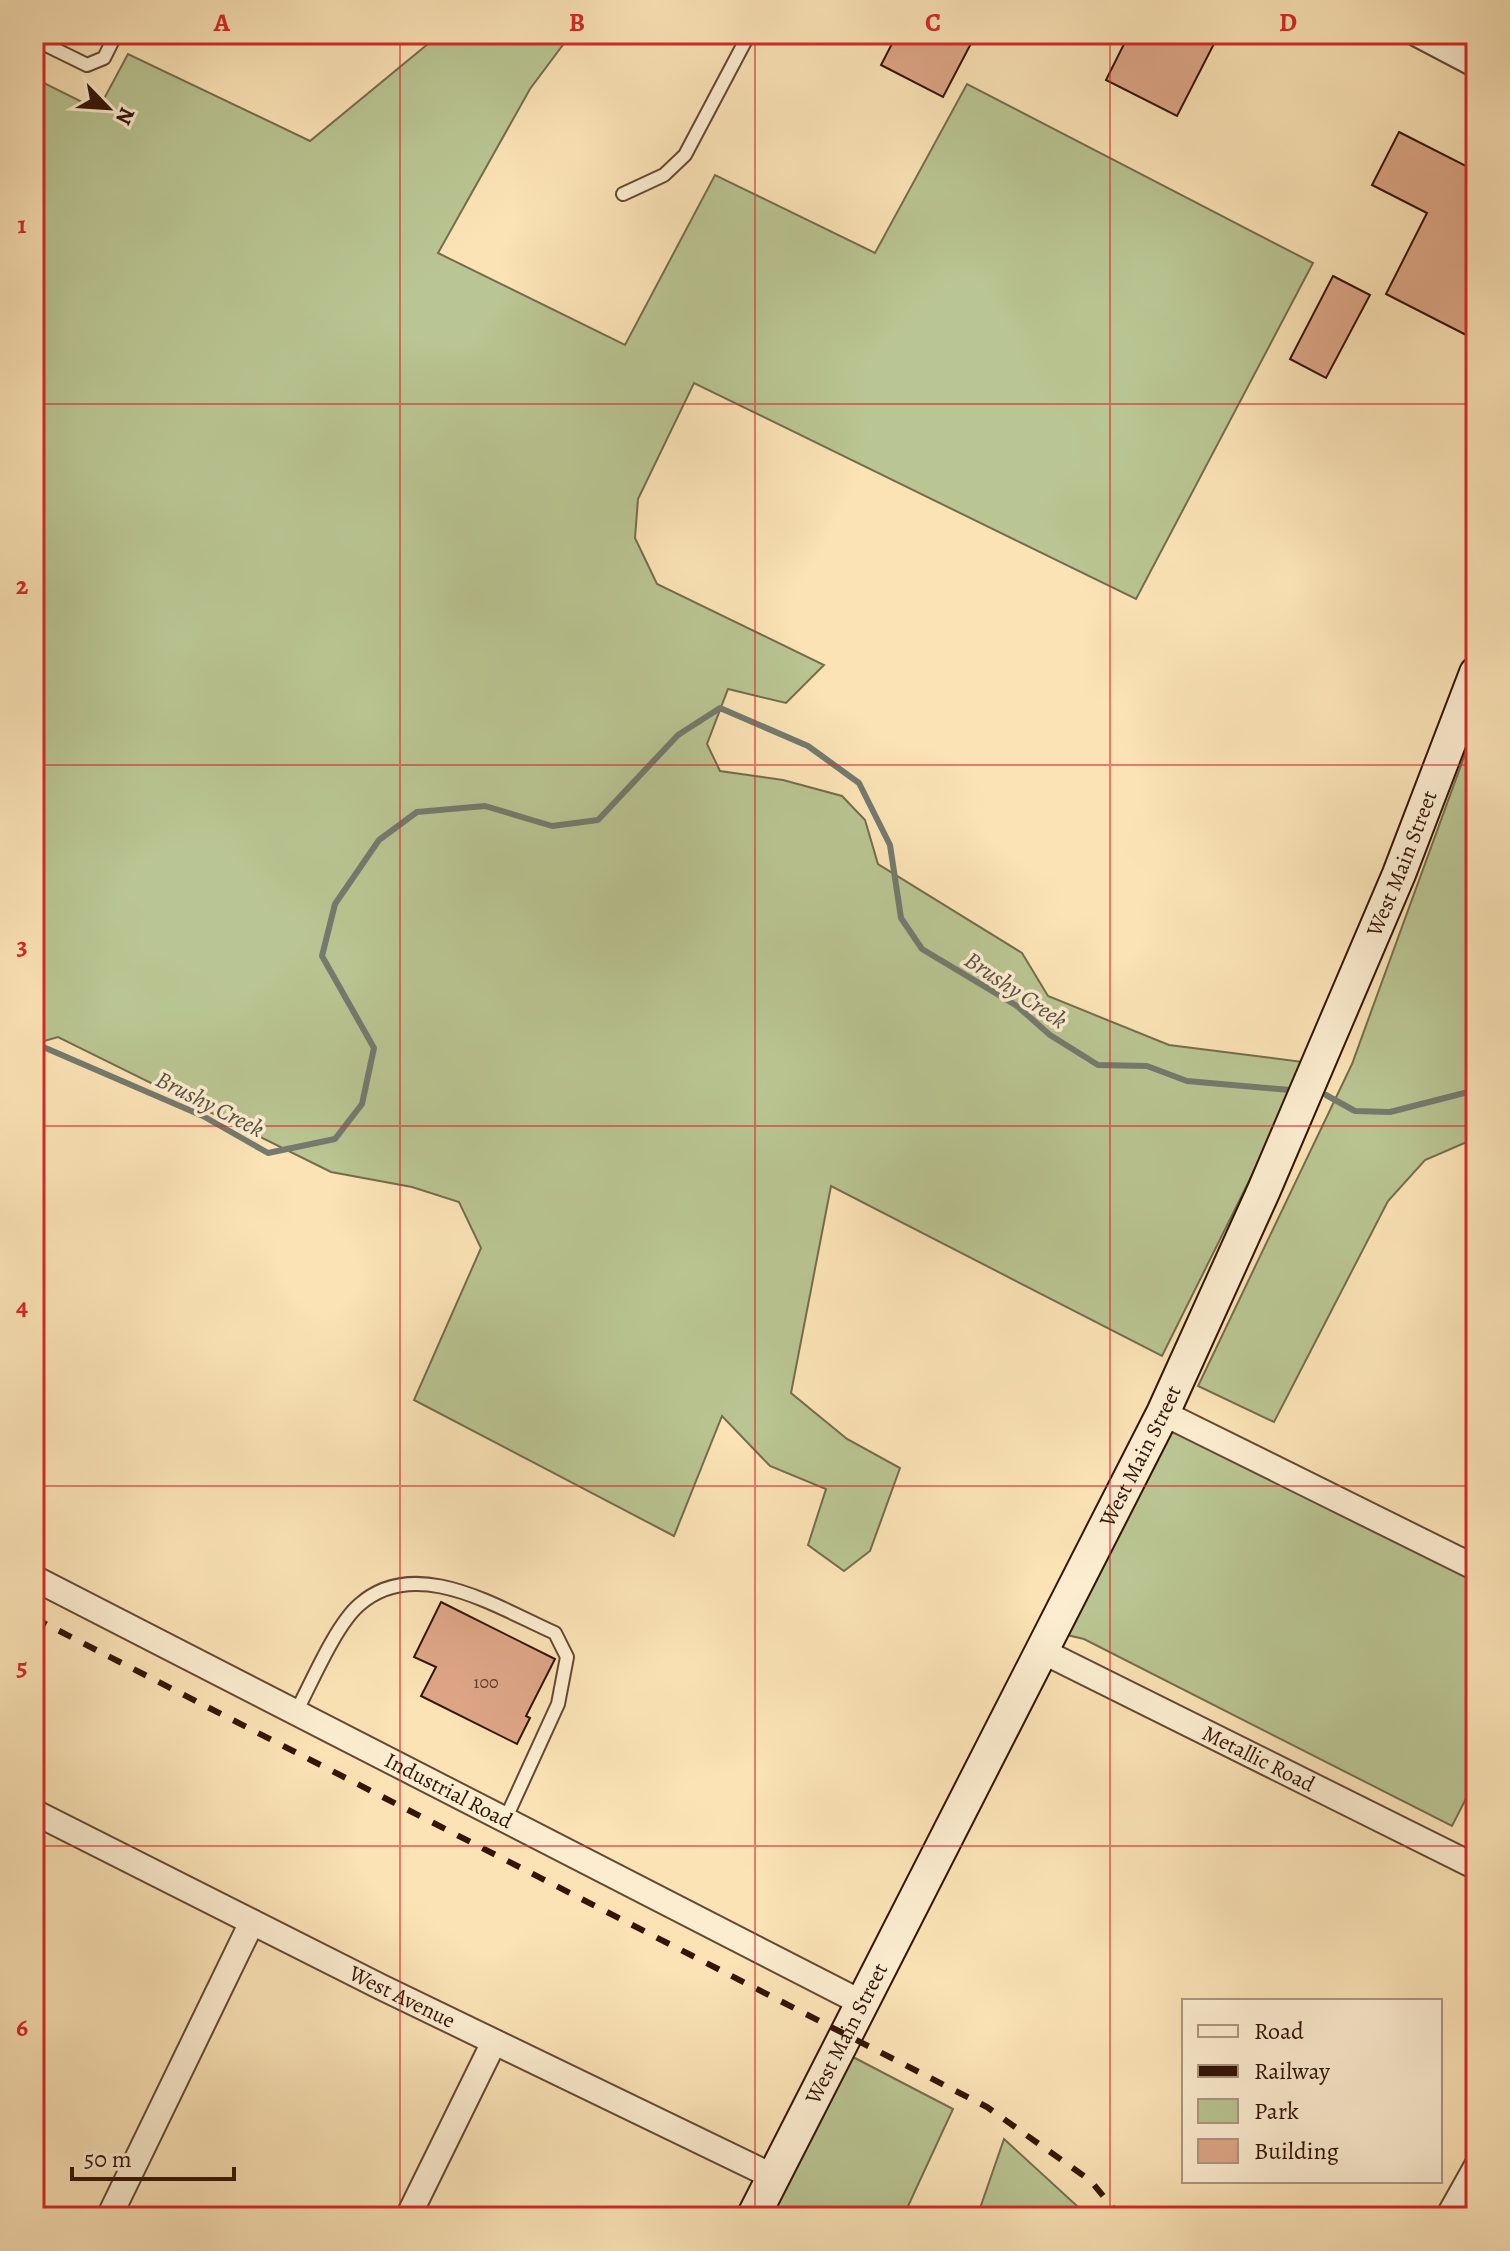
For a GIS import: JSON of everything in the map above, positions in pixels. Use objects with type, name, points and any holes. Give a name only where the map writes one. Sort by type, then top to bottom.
[{"type":"main road","name":"West Main Street","points":[[753,2217],[1163,1413],[1264,1190],[1393,888],[1476,673]]},
{"type":"street","points":[[1417,34],[1476,65]]},
{"type":"street","points":[[1163,1413],[1476,1568]]},
{"type":"street","name":"Industrial Road","points":[[34,1578],[862,2003]]},
{"type":"street","name":"Metallic Road","points":[[1042,1651],[1476,1867]]},
{"type":"street","name":"West Avenue","points":[[34,1812],[494,2042],[774,2177]]},
{"type":"street","points":[[109,2217],[252,1922]]},
{"type":"street","points":[[408,2217],[494,2042]]},
{"type":"street","points":[[1448,2217],[1476,2167]]},
{"type":"lane","points":[[34,39],[87,65],[104,58],[116,34]]},
{"type":"lane","points":[[623,194],[664,175],[685,155],[749,34]]},
{"type":"lane","points":[[296,1712],[343,1625],[359,1605],[379,1593],[414,1582],[462,1592],[555,1633],[567,1657],[558,1704],[505,1820]]},
{"type":"green space","points":[[440,34],[571,34],[530,89],[438,253],[625,345],[715,175],[875,253],[967,84],[1313,263],[1136,599],[694,383],[638,499],[635,538],[657,584],[824,665],[786,703],[728,689],[707,744],[720,771],[783,780],[842,796],[865,820],[878,864],[1022,953],[1048,996],[1169,1045],[1303,1062],[1272,1135],[1162,1356],[831,1186],[791,1393],[847,1439],[900,1468],[870,1551],[844,1571],[808,1545],[826,1489],[770,1466],[722,1416],[674,1536],[414,1400],[481,1248],[459,1202],[412,1187],[331,1172],[58,1037],[34,1044],[34,78],[98,110],[128,54],[310,141]]},
{"type":"green space","points":[[1476,724],[1476,1138],[1425,1160],[1388,1201],[1274,1422],[1198,1386],[1352,1064]]},
{"type":"green space","points":[[1190,1424],[1476,1569],[1476,1779],[1452,1826],[1084,1639],[1067,1635],[1167,1434]]},
{"type":"green space","points":[[851,2056],[953,2109],[903,2217],[768,2217]]},
{"type":"green space","points":[[1004,2139],[1089,2217],[977,2217]]},
{"type":"building","points":[[897,34],[976,34],[943,97],[881,65]]},
{"type":"building","points":[[1129,34],[1219,34],[1177,116],[1106,80]]},
{"type":"building","points":[[1399,132],[1476,171],[1476,340],[1386,294],[1427,213],[1372,185]]},
{"type":"building","points":[[1333,276],[1370,295],[1326,378],[1290,359]]},
{"type":"building","points":[[441,1602],[555,1659],[526,1716],[530,1718],[517,1744],[421,1696],[436,1667],[414,1657]]},
{"type":"waterway","name":"Brushy Creek","points":[[34,1043],[203,1116],[268,1153],[335,1139],[362,1104],[374,1048],[322,956],[335,904],[379,840],[417,812],[485,806],[552,826],[598,820],[678,735],[720,708],[808,746],[859,783],[890,845],[901,918],[922,949],[1017,1006],[1050,1035],[1098,1065],[1147,1066],[1187,1081],[1290,1090]]},
{"type":"waterway","name":"Brushy Creek","points":[[1326,1095],[1355,1111],[1390,1112],[1476,1090]]},
{"type":"railway","points":[[34,1618],[987,2107],[1091,2181],[1120,2217]]}]
